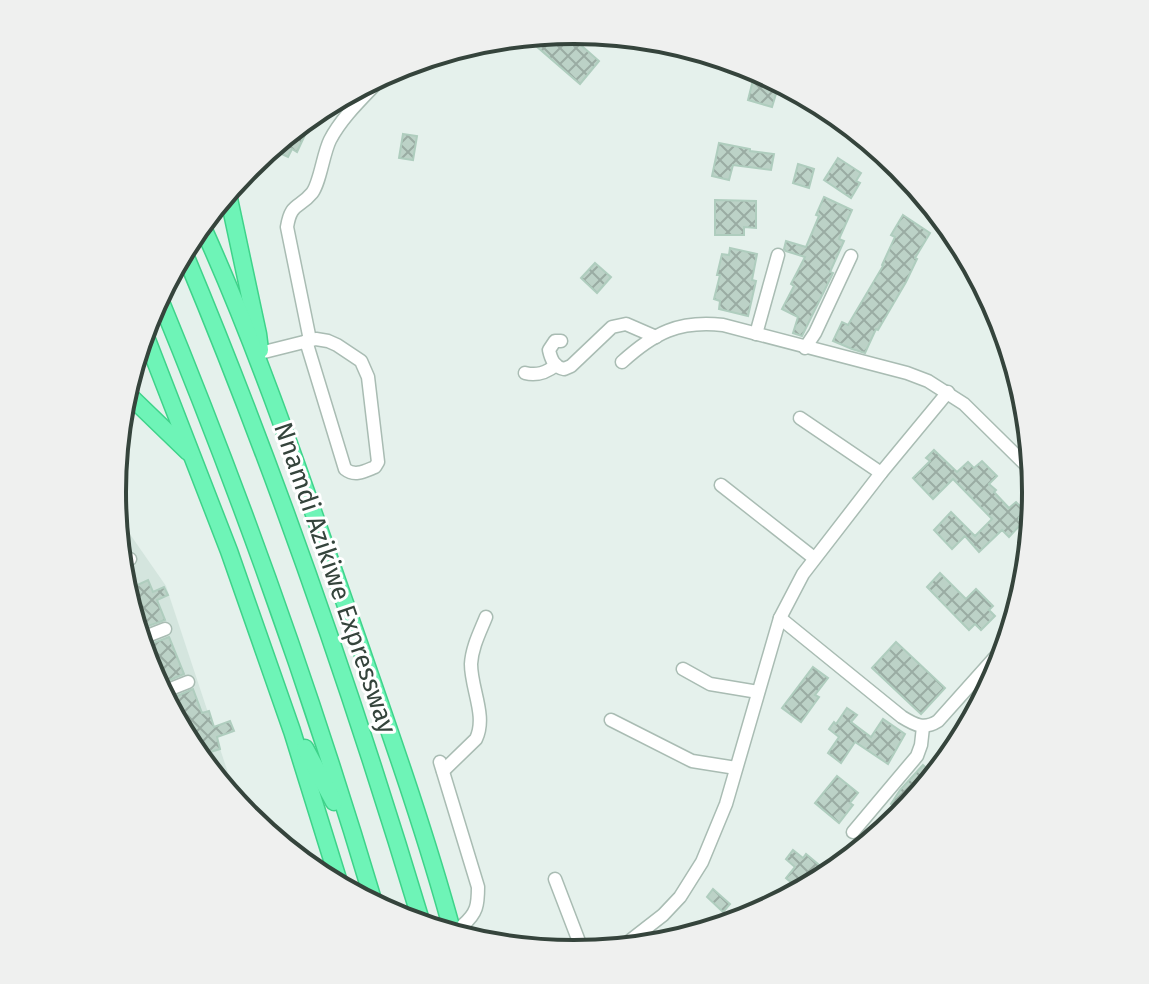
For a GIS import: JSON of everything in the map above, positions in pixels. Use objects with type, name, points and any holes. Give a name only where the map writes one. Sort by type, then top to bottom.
[{"type":"highway","points":[[231,206],[258,334],[260,360]]},
{"type":"highway","name":"Nnamdi Azikiwe Expressway","points":[[207,236],[260,360],[384,716],[443,898],[459,925]]},
{"type":"highway","name":"Nnamdi Azikiwe Expressway","points":[[189,265],[276,483],[337,657],[418,912]]},
{"type":"highway","points":[[165,312],[209,417],[267,576],[370,891]]},
{"type":"highway","points":[[150,348],[229,551],[292,731],[335,870]]},
{"type":"highway","points":[[136,402],[194,457]]},
{"type":"highway","points":[[337,657],[384,716]]},
{"type":"highway","points":[[292,731],[307,751],[344,821],[352,829]]},
{"type":"street","points":[[260,360],[308,341],[316,339],[337,345],[361,361],[366,369],[378,462],[375,467],[357,473],[345,469],[308,341],[287,227],[289,214],[312,193],[327,147],[339,125],[365,96]]},
{"type":"street","points":[[756,334],[778,255]]},
{"type":"street","points":[[805,348],[851,256]]},
{"type":"street","points":[[622,362],[656,337],[679,326],[700,323],[723,325],[928,381],[964,404],[1022,461]]},
{"type":"street","points":[[561,341],[555,341],[549,350],[556,365],[564,369],[571,366],[604,332],[620,324],[656,337]]},
{"type":"street","points":[[525,373],[540,374],[556,365]]},
{"type":"street","points":[[639,935],[680,897],[720,820],[780,618],[814,558],[948,392]]},
{"type":"street","points":[[800,418],[881,473]]},
{"type":"street","points":[[721,485],[814,558]]},
{"type":"street","points":[[464,926],[477,907],[478,887],[442,766],[476,739],[479,732],[471,662],[486,617]]},
{"type":"street","points":[[780,618],[914,725],[930,726],[938,721],[986,667]]},
{"type":"street","points":[[150,635],[165,629]]},
{"type":"street","points":[[683,669],[710,684],[758,692]]},
{"type":"street","points":[[172,688],[188,682]]},
{"type":"street","points":[[611,720],[692,761],[736,768]]},
{"type":"street","points":[[853,832],[917,756],[923,727]]},
{"type":"street","points":[[555,879],[578,940]]},
{"type":"shaded area","points":[[128,531],[166,586],[229,777],[187,716],[161,663],[142,608]]},
{"type":"building","points":[[580,44],[599,61],[580,84],[536,46]]},
{"type":"building","points":[[753,81],[777,92],[772,107],[748,100]]},
{"type":"building","points":[[403,134],[417,136],[413,160],[399,158]]},
{"type":"building","points":[[305,135],[297,152],[292,149],[288,157],[281,154]]},
{"type":"building","points":[[719,143],[774,154],[771,170],[733,165],[729,180],[712,176]]},
{"type":"building","points":[[838,158],[861,173],[856,181],[860,183],[851,198],[824,180]]},
{"type":"building","points":[[798,164],[814,169],[809,188],[793,183]]},
{"type":"building","points":[[824,197],[852,210],[839,239],[844,241],[830,272],[833,273],[802,336],[793,333],[798,317],[782,309],[805,257],[784,249],[786,241],[806,247]]},
{"type":"building","points":[[715,200],[756,201],[756,228],[744,227],[744,235],[715,235]]},
{"type":"building","points":[[903,215],[930,233],[915,258],[906,282],[876,329],[865,353],[833,341],[842,322],[848,325],[883,266],[895,237],[891,235]]},
{"type":"building","points":[[730,248],[757,254],[752,280],[756,281],[748,316],[719,309],[720,301],[714,299],[722,254],[729,255]]},
{"type":"building","points":[[595,263],[611,277],[597,293],[581,278]]},
{"type":"building","points":[[934,450],[957,472],[968,462],[974,468],[982,461],[997,476],[989,484],[996,490],[994,492],[1009,508],[1016,502],[1022,508],[1019,518],[1022,523],[1009,537],[1002,530],[979,552],[965,536],[952,549],[934,530],[951,512],[975,536],[992,519],[953,479],[933,499],[913,478],[930,461],[926,458]]},
{"type":"building","points":[[940,573],[966,599],[976,589],[993,606],[989,610],[995,616],[981,630],[975,624],[969,630],[927,587]]},
{"type":"building","points":[[148,580],[153,592],[164,587],[168,595],[157,600],[165,620],[147,626],[137,585]]},
{"type":"building","points":[[169,637],[184,674],[169,680],[153,643]]},
{"type":"building","points":[[896,642],[945,688],[921,714],[872,668]]},
{"type":"building","points":[[813,667],[828,678],[801,722],[782,708]]},
{"type":"building","points":[[193,689],[202,713],[209,711],[214,727],[230,721],[234,731],[217,737],[220,749],[210,752],[176,696]]},
{"type":"building","points":[[847,708],[857,715],[851,722],[871,737],[883,719],[905,734],[888,764],[855,742],[841,763],[828,753],[839,737],[829,729]]},
{"type":"building","points":[[923,765],[927,769],[894,806],[891,804]]},
{"type":"building","points":[[837,776],[858,793],[839,823],[815,803]]},
{"type":"building","points":[[793,850],[803,858],[806,854],[820,866],[792,883],[786,878],[795,867],[786,859]]},
{"type":"building","points":[[713,889],[730,904],[723,912],[707,897]]}]
